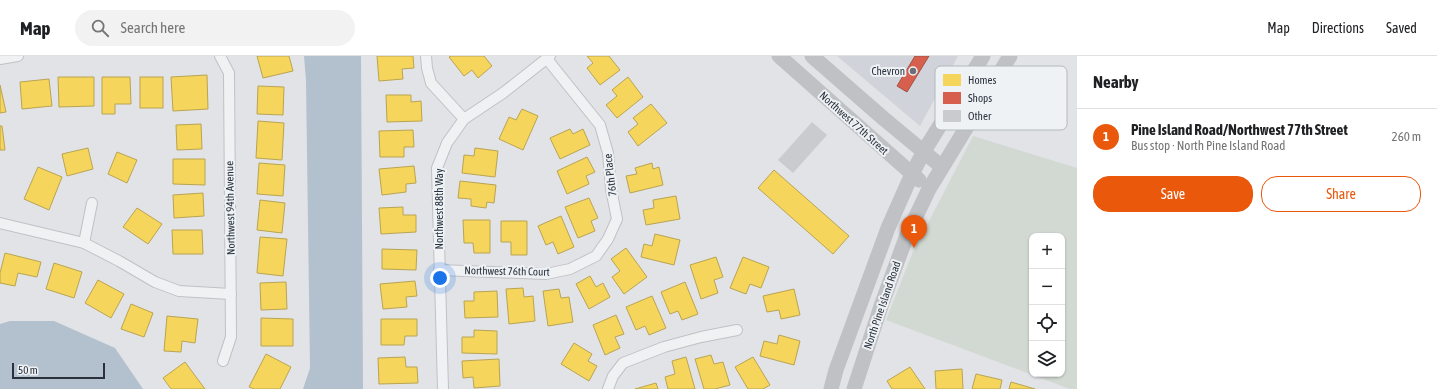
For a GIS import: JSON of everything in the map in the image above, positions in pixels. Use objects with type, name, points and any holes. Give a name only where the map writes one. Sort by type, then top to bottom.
[{"type":"main road","name":"Northwest 77th Street","points":[[779,56],[929,189]]},
{"type":"main road","name":"Northwest 77th Street","points":[[812,56],[942,167]]},
{"type":"main road","name":"North Pine Island Road","points":[[977,66],[983,56]]},
{"type":"main road","name":"North Pine Island Road","points":[[1004,66],[1010,56]]},
{"type":"main road","points":[[813,86],[825,67]]},
{"type":"main road","name":"North Pine Island Road","points":[[831,389],[836,370],[888,228],[912,174],[937,130]]},
{"type":"main road","name":"North Pine Island Road","points":[[854,389],[881,306],[907,235],[929,189],[965,130]]},
{"type":"street","points":[[0,59],[18,56]]},
{"type":"street","name":"Northwest 94th Avenue","points":[[220,56],[229,73],[231,337],[223,361]]},
{"type":"street","points":[[426,56],[426,68],[431,83],[464,119]]},
{"type":"street","name":"Northwest 88th Way","points":[[443,389],[437,168],[447,143],[464,119],[503,93],[549,57]]},
{"type":"street","name":"76th Place","points":[[549,57],[600,125],[608,153],[611,188],[617,219],[608,239],[596,256]]},
{"type":"street","points":[[84,243],[92,203]]},
{"type":"street","points":[[0,223],[84,243],[155,282],[179,291],[231,294]]},
{"type":"street","name":"Northwest 76th Court","points":[[439,270],[546,274],[570,269],[596,256]]},
{"type":"street","points":[[608,389],[613,376],[624,364],[664,347],[701,337],[737,330]]},
{"type":"shaded area","points":[[837,56],[958,56],[953,66],[935,66],[935,98],[920,126]]},
{"type":"shaded area","points":[[973,136],[1077,168],[1077,389],[1070,389],[1038,377],[1065,377],[1065,233],[1029,233],[1029,374],[886,320],[912,254]]},
{"type":"water","points":[[304,56],[361,56],[363,389],[303,389],[310,368],[306,80]]},
{"type":"water","points":[[10,321],[54,321],[115,348],[143,389],[0,389],[0,324]]},
{"type":"building: Homes","points":[[257,56],[289,56],[293,71],[263,78]]},
{"type":"building: Homes","points":[[377,56],[413,56],[414,68],[402,69],[403,79],[379,81]]},
{"type":"building: Homes","points":[[484,56],[492,66],[478,78],[472,70],[464,76],[449,57]]},
{"type":"building: Homes","points":[[587,56],[609,56],[620,70],[600,85],[587,68],[593,63]]},
{"type":"building: Homes","points":[[207,75],[208,109],[173,111],[171,77]]},
{"type":"building: Homes","points":[[58,77],[94,77],[94,106],[59,107]]},
{"type":"building: Homes","points":[[102,77],[130,77],[131,104],[115,104],[115,114],[102,114]]},
{"type":"building: Homes","points":[[140,77],[163,77],[163,108],[140,108]]},
{"type":"building: Homes","points":[[628,77],[643,97],[617,118],[606,105],[617,96],[612,90]]},
{"type":"building: Homes","points":[[49,79],[52,106],[22,109],[20,82]]},
{"type":"building: Homes","points":[[0,85],[6,112],[0,113]]},
{"type":"building: Homes","points":[[258,86],[284,87],[283,115],[257,114]]},
{"type":"building: Homes","points":[[386,95],[411,95],[411,102],[421,101],[422,121],[387,122]]},
{"type":"building: Homes","points":[[651,104],[667,123],[638,146],[628,132],[638,124],[633,118]]},
{"type":"building: Homes","points":[[522,109],[538,116],[523,150],[499,139],[509,117],[516,120]]},
{"type":"building: Homes","points":[[258,121],[284,123],[282,160],[256,158]]},
{"type":"building: Homes","points":[[201,124],[202,149],[177,150],[176,125]]},
{"type":"building: Homes","points":[[0,126],[2,126],[5,150],[0,150]]},
{"type":"building: Homes","points":[[570,129],[573,134],[583,129],[590,145],[560,159],[550,138]]},
{"type":"building: Homes","points":[[413,130],[414,147],[404,147],[404,157],[380,157],[379,131]]},
{"type":"building: Homes","points":[[88,148],[93,169],[67,176],[62,154]]},
{"type":"building: Homes","points":[[475,148],[498,151],[495,177],[462,173],[464,155],[474,156]]},
{"type":"building: Homes","points":[[117,152],[137,160],[127,183],[108,174]]},
{"type":"building: Homes","points":[[587,157],[595,172],[586,176],[589,184],[567,194],[557,171]]},
{"type":"building: Homes","points":[[173,159],[205,159],[205,185],[173,184]]},
{"type":"building: Homes","points":[[259,163],[285,165],[283,196],[257,194]]},
{"type":"building: Homes","points":[[652,163],[653,169],[659,167],[663,185],[630,193],[626,176],[637,174],[635,168]]},
{"type":"building: Homes","points":[[414,166],[416,183],[406,184],[406,192],[382,195],[379,169]]},
{"type":"building: Homes","points":[[38,167],[62,177],[49,210],[24,199]]},
{"type":"building: Homes","points":[[774,170],[849,236],[833,254],[758,188]]},
{"type":"building: Homes","points":[[460,181],[496,185],[494,203],[487,202],[486,208],[471,206],[471,199],[458,198]]},
{"type":"building: Homes","points":[[203,193],[204,216],[174,218],[173,195]]},
{"type":"building: Homes","points":[[676,196],[680,219],[646,225],[643,210],[654,208],[653,200]]},
{"type":"building: Homes","points":[[589,198],[598,218],[591,221],[595,231],[578,238],[565,207]]},
{"type":"building: Homes","points":[[260,200],[285,203],[282,233],[257,230]]},
{"type":"building: Homes","points":[[403,207],[403,215],[416,215],[416,232],[381,234],[379,208]]},
{"type":"building: Homes","points":[[137,208],[162,224],[148,244],[123,227]]},
{"type":"building: Homes","points":[[561,216],[574,247],[558,254],[553,242],[546,245],[538,226]]},
{"type":"building: Homes","points":[[463,220],[490,220],[490,253],[474,253],[473,243],[464,243]]},
{"type":"building: Homes","points":[[501,221],[527,221],[527,255],[511,255],[511,242],[501,242]]},
{"type":"building: Homes","points":[[172,230],[202,230],[203,254],[173,254]]},
{"type":"building: Homes","points":[[655,234],[680,240],[674,265],[641,257],[644,244],[652,246]]},
{"type":"building: Homes","points":[[260,237],[287,239],[283,276],[257,273]]},
{"type":"building: Homes","points":[[626,248],[647,277],[624,294],[612,277],[620,271],[611,259]]},
{"type":"building: Homes","points":[[382,249],[417,250],[416,270],[382,269]]},
{"type":"building: Homes","points":[[5,253],[41,262],[37,277],[18,273],[15,286],[0,283],[0,273]]},
{"type":"building: Homes","points":[[716,257],[723,277],[714,280],[718,293],[701,299],[690,265]]},
{"type":"building: Homes","points":[[743,257],[769,267],[761,288],[750,284],[746,294],[730,288]]},
{"type":"building: Homes","points":[[54,263],[82,272],[74,298],[46,289]]},
{"type":"building: Homes","points":[[590,276],[596,287],[603,283],[610,297],[589,309],[576,284]]},
{"type":"building: Homes","points":[[98,280],[124,294],[111,318],[85,303]]},
{"type":"building: Homes","points":[[415,281],[417,296],[406,297],[407,307],[383,309],[380,284]]},
{"type":"building: Homes","points":[[286,282],[287,309],[261,310],[260,283]]},
{"type":"building: Homes","points":[[685,282],[698,314],[682,320],[678,311],[670,314],[661,292]]},
{"type":"building: Homes","points":[[523,288],[524,297],[533,296],[535,321],[509,324],[506,289]]},
{"type":"building: Homes","points":[[559,289],[561,298],[569,297],[573,322],[548,326],[543,291]]},
{"type":"building: Homes","points":[[794,289],[800,315],[781,319],[779,310],[767,312],[763,296]]},
{"type":"building: Homes","points":[[497,291],[498,317],[465,318],[464,301],[474,301],[474,292]]},
{"type":"building: Homes","points":[[652,296],[666,328],[649,335],[645,326],[636,330],[626,307]]},
{"type":"building: Homes","points":[[131,304],[153,313],[144,337],[121,329]]},
{"type":"building: Homes","points":[[616,315],[624,334],[615,337],[620,348],[605,355],[593,325]]},
{"type":"building: Homes","points":[[167,316],[198,319],[195,343],[182,341],[181,352],[164,351]]},
{"type":"building: Homes","points":[[261,318],[293,319],[293,346],[261,346]]},
{"type":"building: Homes","points":[[381,319],[417,319],[417,336],[405,336],[404,345],[381,345]]},
{"type":"building: Homes","points":[[474,330],[497,331],[497,354],[462,353],[462,337],[474,337]]},
{"type":"building: Homes","points":[[779,335],[800,341],[794,365],[760,356],[764,341],[777,344]]},
{"type":"building: Homes","points":[[574,343],[592,354],[588,361],[597,366],[589,381],[561,364]]},
{"type":"building: Homes","points":[[266,354],[291,367],[280,389],[254,389],[249,387]]},
{"type":"building: Homes","points":[[711,355],[714,364],[723,362],[730,385],[715,389],[704,389],[695,359]]},
{"type":"building: Homes","points":[[405,357],[406,367],[417,367],[418,383],[379,384],[378,358]]},
{"type":"building: Homes","points":[[686,357],[695,389],[668,389],[665,377],[675,374],[672,361]]},
{"type":"building: Homes","points":[[753,357],[770,385],[763,389],[748,389],[735,367]]},
{"type":"building: Homes","points":[[499,359],[500,386],[474,388],[473,377],[463,378],[462,361]]},
{"type":"building: Homes","points":[[185,362],[205,389],[171,389],[163,378]]},
{"type":"building: Homes","points":[[910,367],[925,389],[892,389],[887,381]]},
{"type":"building: Homes","points":[[962,369],[963,389],[936,389],[935,371]]},
{"type":"building: Homes","points":[[976,374],[1002,380],[1000,389],[972,389]]},
{"type":"building: Homes","points":[[1011,382],[1035,389],[1009,389]]},
{"type":"building: Homes","points":[[656,383],[658,389],[635,389]]},
{"type":"building: Shops","name":"Chevron","points":[[915,56],[929,56],[907,92],[897,86]]},
{"type":"building: Other","points":[[812,122],[827,135],[793,173],[778,160]]},
{"type":"place","name":"Chevron","points":[[913,71]]},
{"type":"place","name":"Pine Island Road/Northwest 77th Street","points":[[914,248]]}]
